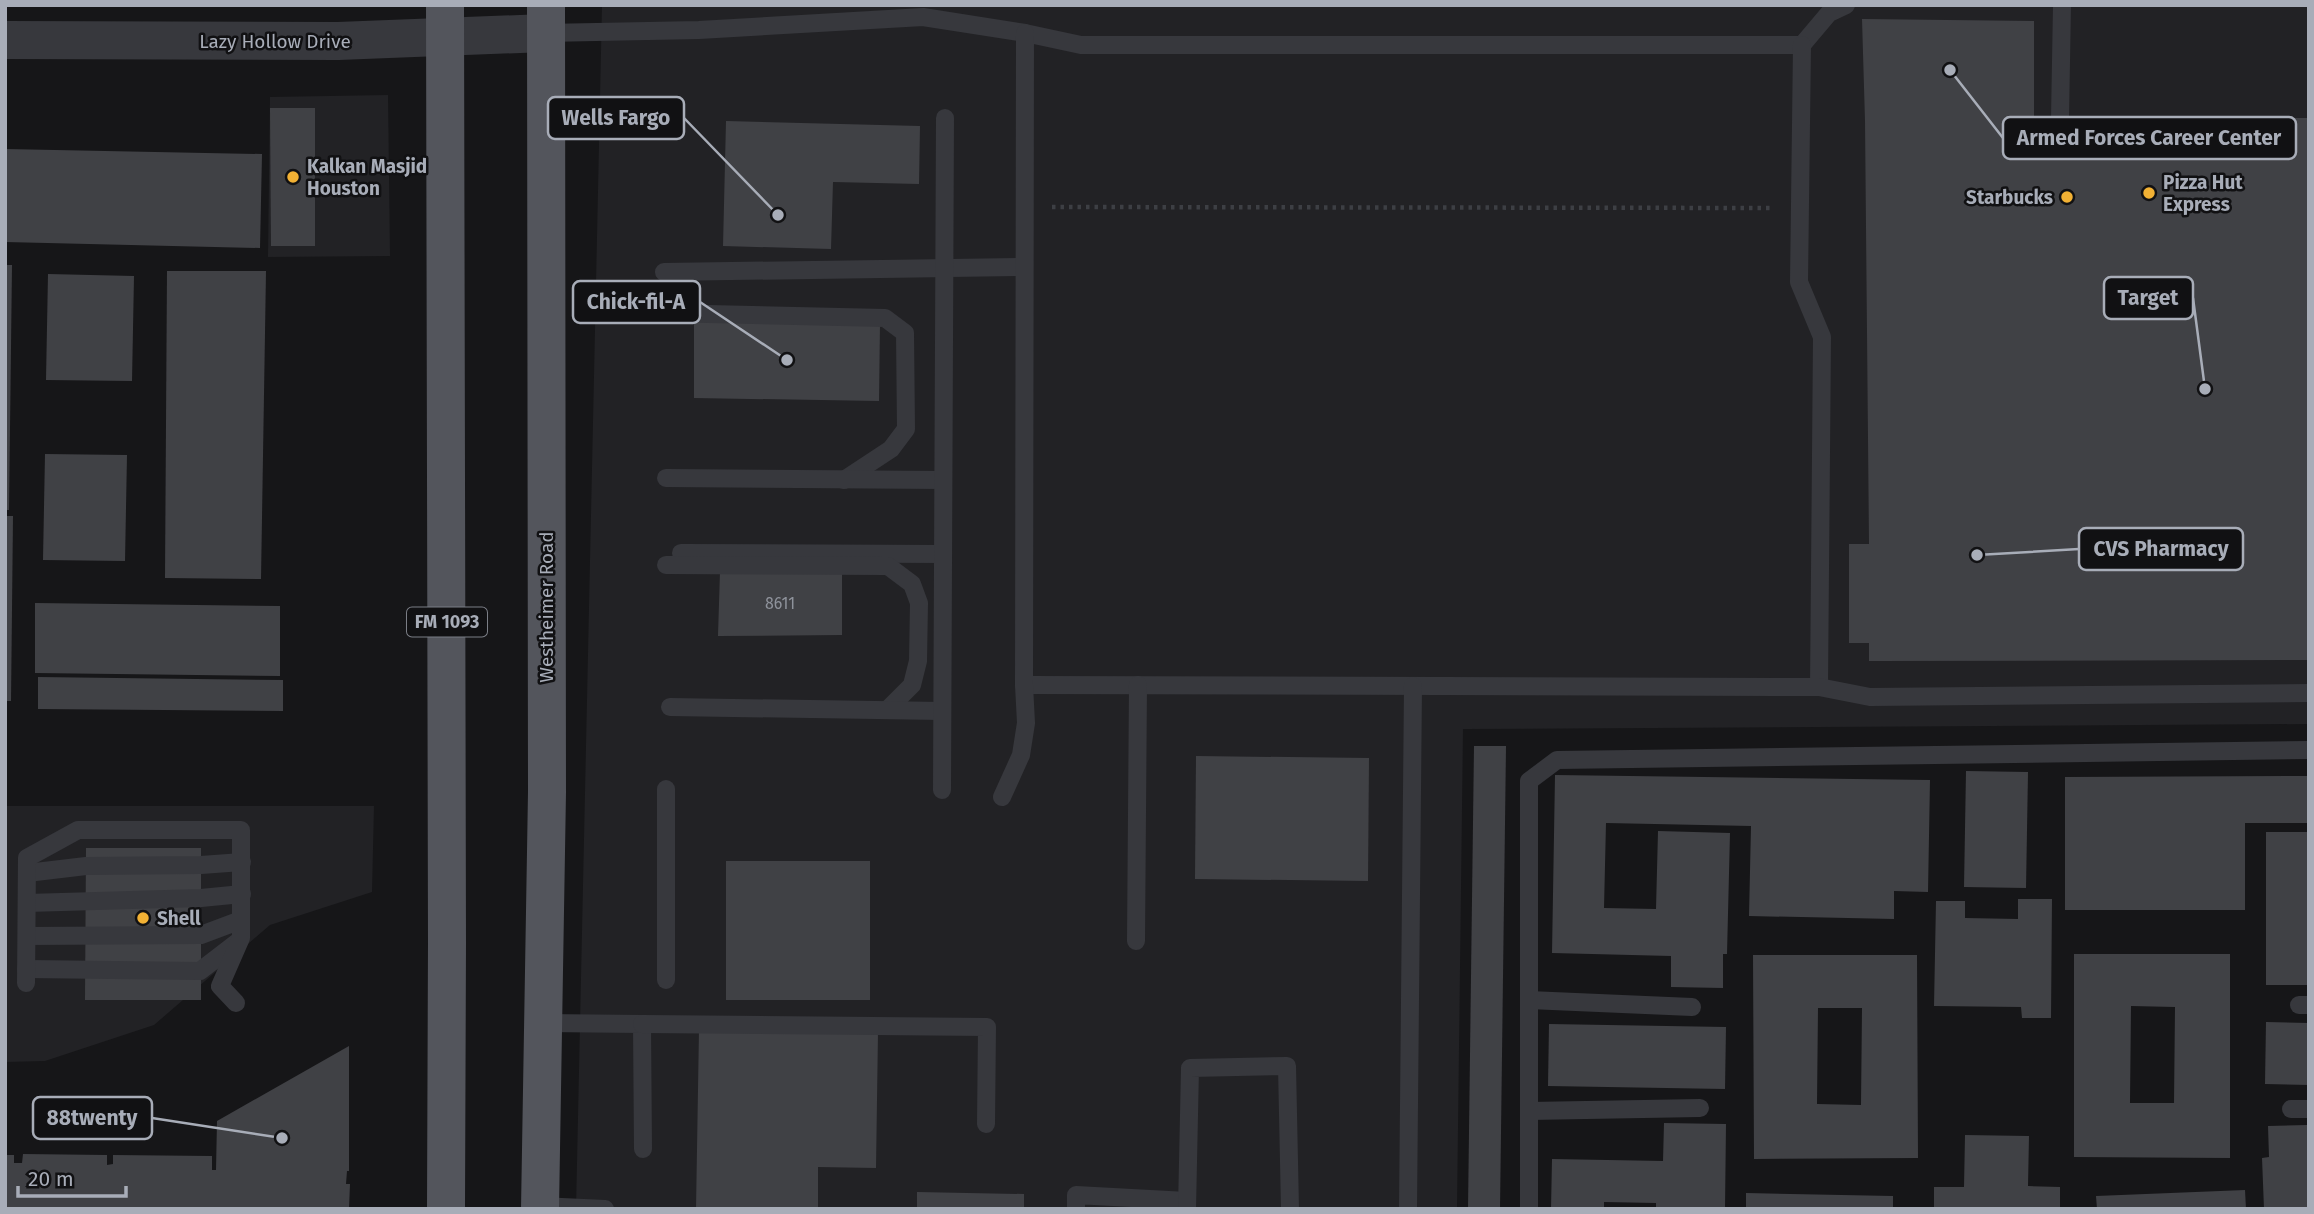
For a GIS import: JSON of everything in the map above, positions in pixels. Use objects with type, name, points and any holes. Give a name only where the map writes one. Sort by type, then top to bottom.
[{"type":"main road","name":"Westheimer Road","points":[[540,1207],[547,792],[546,19]]},
{"type":"main road","name":"FM 1093","points":[[444,21],[446,1209]]},
{"type":"street","name":"Lazy Hollow Drive","points":[[5,40],[338,41],[444,21],[546,19]]},
{"type":"lane","points":[[1818,687],[1822,337],[1799,282],[1802,45],[1829,13],[1846,5]]},
{"type":"lane","points":[[2060,118],[2062,5]]},
{"type":"lane","points":[[546,19],[699,30],[923,17],[1026,33],[1082,45],[1802,45]]},
{"type":"lane","points":[[1002,797],[1021,755],[1026,723],[1026,33]]},
{"type":"lane","points":[[942,790],[946,118]]},
{"type":"lane","points":[[664,272],[1024,267]]},
{"type":"lane","points":[[664,313],[885,318],[905,333],[906,429],[891,449],[844,480]]},
{"type":"lane","points":[[666,478],[943,480]]},
{"type":"lane","points":[[887,710],[912,685],[918,661],[919,603],[912,584],[888,566],[666,559],[943,554]]},
{"type":"lane","points":[[1024,685],[1818,687],[1870,697],[2309,693]]},
{"type":"lane","points":[[1136,941],[1138,685]]},
{"type":"lane","points":[[1408,1209],[1413,686]]},
{"type":"lane","points":[[670,707],[942,711]]},
{"type":"lane","points":[[1529,1209],[1529,781],[1557,761],[2309,750]]},
{"type":"lane","points":[[666,789],[666,980]]},
{"type":"lane","points":[[236,1003],[220,986],[242,938],[241,830],[78,830],[27,858],[26,976],[200,971],[242,938]]},
{"type":"lane","points":[[27,873],[86,866],[242,862]]},
{"type":"lane","points":[[27,903],[201,898],[242,894]]},
{"type":"lane","points":[[26,936],[201,935],[241,920]]},
{"type":"lane","points":[[1529,1000],[1692,1007]]},
{"type":"lane","points":[[544,1023],[987,1027],[986,1124]]},
{"type":"lane","points":[[642,1024],[643,1149]]},
{"type":"lane","points":[[1076,1209],[1076,1195],[1187,1205],[1190,1068],[1287,1066],[1290,1209]]},
{"type":"lane","points":[[1529,1111],[1700,1108]]},
{"type":"lane","points":[[540,1207],[605,1209]]},
{"type":"path","points":[[1024,207],[1800,208]]},
{"type":"shaded area","points":[[602,5],[2309,5],[2309,724],[1463,729],[1457,1209],[576,1209]]},
{"type":"shaded area","points":[[388,95],[390,256],[268,257],[270,97]]},
{"type":"shaded area","points":[[5,806],[374,806],[372,892],[270,925],[154,1025],[45,1061],[5,1062]]},
{"type":"building","points":[[1862,19],[2034,21],[2034,118],[2309,118],[2309,660],[1869,661],[1869,643],[1849,643],[1849,544],[1869,544]]},
{"type":"building","name":"Kalkan Masjid Houston","points":[[270,108],[315,108],[315,246],[271,246]]},
{"type":"building","points":[[726,121],[920,126],[919,184],[833,182],[831,249],[723,246]]},
{"type":"building","points":[[5,149],[262,154],[260,248],[5,242]]},
{"type":"building","points":[[5,265],[12,265],[9,510],[5,510]]},
{"type":"building","points":[[167,271],[266,271],[261,579],[165,578]]},
{"type":"building","points":[[48,274],[134,276],[132,381],[46,380]]},
{"type":"building","points":[[694,319],[880,322],[879,401],[694,398]]},
{"type":"building","points":[[45,454],[127,455],[125,561],[43,560]]},
{"type":"building","points":[[5,516],[13,516],[11,701],[5,701]]},
{"type":"building","points":[[720,571],[842,571],[842,635],[718,636]]},
{"type":"building","points":[[35,603],[280,606],[280,676],[35,673]]},
{"type":"building","points":[[38,677],[283,680],[283,711],[38,709]]},
{"type":"building","points":[[1474,746],[1506,746],[1500,1209],[1468,1209]]},
{"type":"building","points":[[1196,756],[1369,758],[1368,881],[1195,879]]},
{"type":"building","points":[[1966,771],[2028,772],[2026,888],[1964,887]]},
{"type":"building","points":[[1555,775],[1930,780],[1928,892],[1894,891],[1894,919],[1749,916],[1751,826],[1606,823],[1604,908],[1656,909],[1658,831],[1730,833],[1727,954],[1723,954],[1723,988],[1671,987],[1671,956],[1552,953]]},
{"type":"building","points":[[2309,776],[2309,823],[2245,823],[2245,910],[2065,910],[2065,777]]},
{"type":"building","points":[[2266,832],[2309,832],[2309,985],[2266,985]]},
{"type":"building","name":"Shell","points":[[86,848],[201,848],[201,1000],[85,1000]]},
{"type":"building","points":[[726,861],[870,861],[870,1000],[726,1000]]},
{"type":"building","points":[[2018,899],[2052,899],[2051,1018],[2022,1018],[2021,1007],[1934,1006],[1936,901],[1965,901],[1965,918],[2018,919]]},
{"type":"building","points":[[2074,954],[2230,954],[2230,1158],[2074,1157]],"holes":[[[2131,1006],[2175,1007],[2174,1103],[2130,1103]]]},
{"type":"building","points":[[1753,955],[1917,955],[1918,1158],[1754,1159]],"holes":[[[1818,1008],[1862,1008],[1861,1105],[1817,1104]]]},
{"type":"building","points":[[2266,1022],[2309,1023],[2309,1085],[2265,1084]]},
{"type":"building","points":[[1549,1024],[1726,1027],[1725,1089],[1548,1086]]},
{"type":"building","points":[[699,1029],[878,1032],[876,1168],[818,1167],[818,1209],[696,1209]]},
{"type":"building","points":[[349,1046],[349,1171],[346,1184],[350,1184],[349,1209],[5,1209],[5,1155],[14,1155],[14,1163],[22,1163],[23,1154],[107,1155],[107,1165],[113,1164],[113,1155],[212,1156],[212,1170],[216,1170],[217,1121]]},
{"type":"building","points":[[1664,1123],[1726,1124],[1725,1209],[1656,1209],[1656,1203],[1604,1202],[1604,1209],[1551,1209],[1552,1159],[1663,1161]]},
{"type":"building","points":[[2307,1125],[2309,1209],[2264,1209],[2262,1158],[2269,1157],[2268,1126]]},
{"type":"building","points":[[1965,1135],[2029,1136],[2028,1186],[2060,1187],[2060,1209],[1934,1209],[1934,1187],[1964,1187]]},
{"type":"building","points":[[2245,1190],[2246,1209],[2097,1209],[2096,1196]]},
{"type":"building","points":[[917,1192],[1024,1194],[1024,1209],[917,1209]]},
{"type":"building","points":[[1746,1193],[1893,1196],[1893,1209],[1746,1209]]},
{"type":"place","name":"Armed Forces Career Center","points":[[1950,70]]},
{"type":"place","name":"Kalkan Masjid Houston","points":[[293,177]]},
{"type":"place","name":"Pizza Hut Express","points":[[2149,193]]},
{"type":"place","name":"Starbucks","points":[[2067,197]]},
{"type":"place","name":"Wells Fargo","points":[[778,215]]},
{"type":"place","name":"Chick-fil-A","points":[[787,360]]},
{"type":"place","name":"Target","points":[[2205,389]]},
{"type":"place","name":"CVS Pharmacy","points":[[1977,555]]},
{"type":"place","name":"Shell","points":[[143,918]]},
{"type":"place","name":"88twenty","points":[[282,1138]]}]
